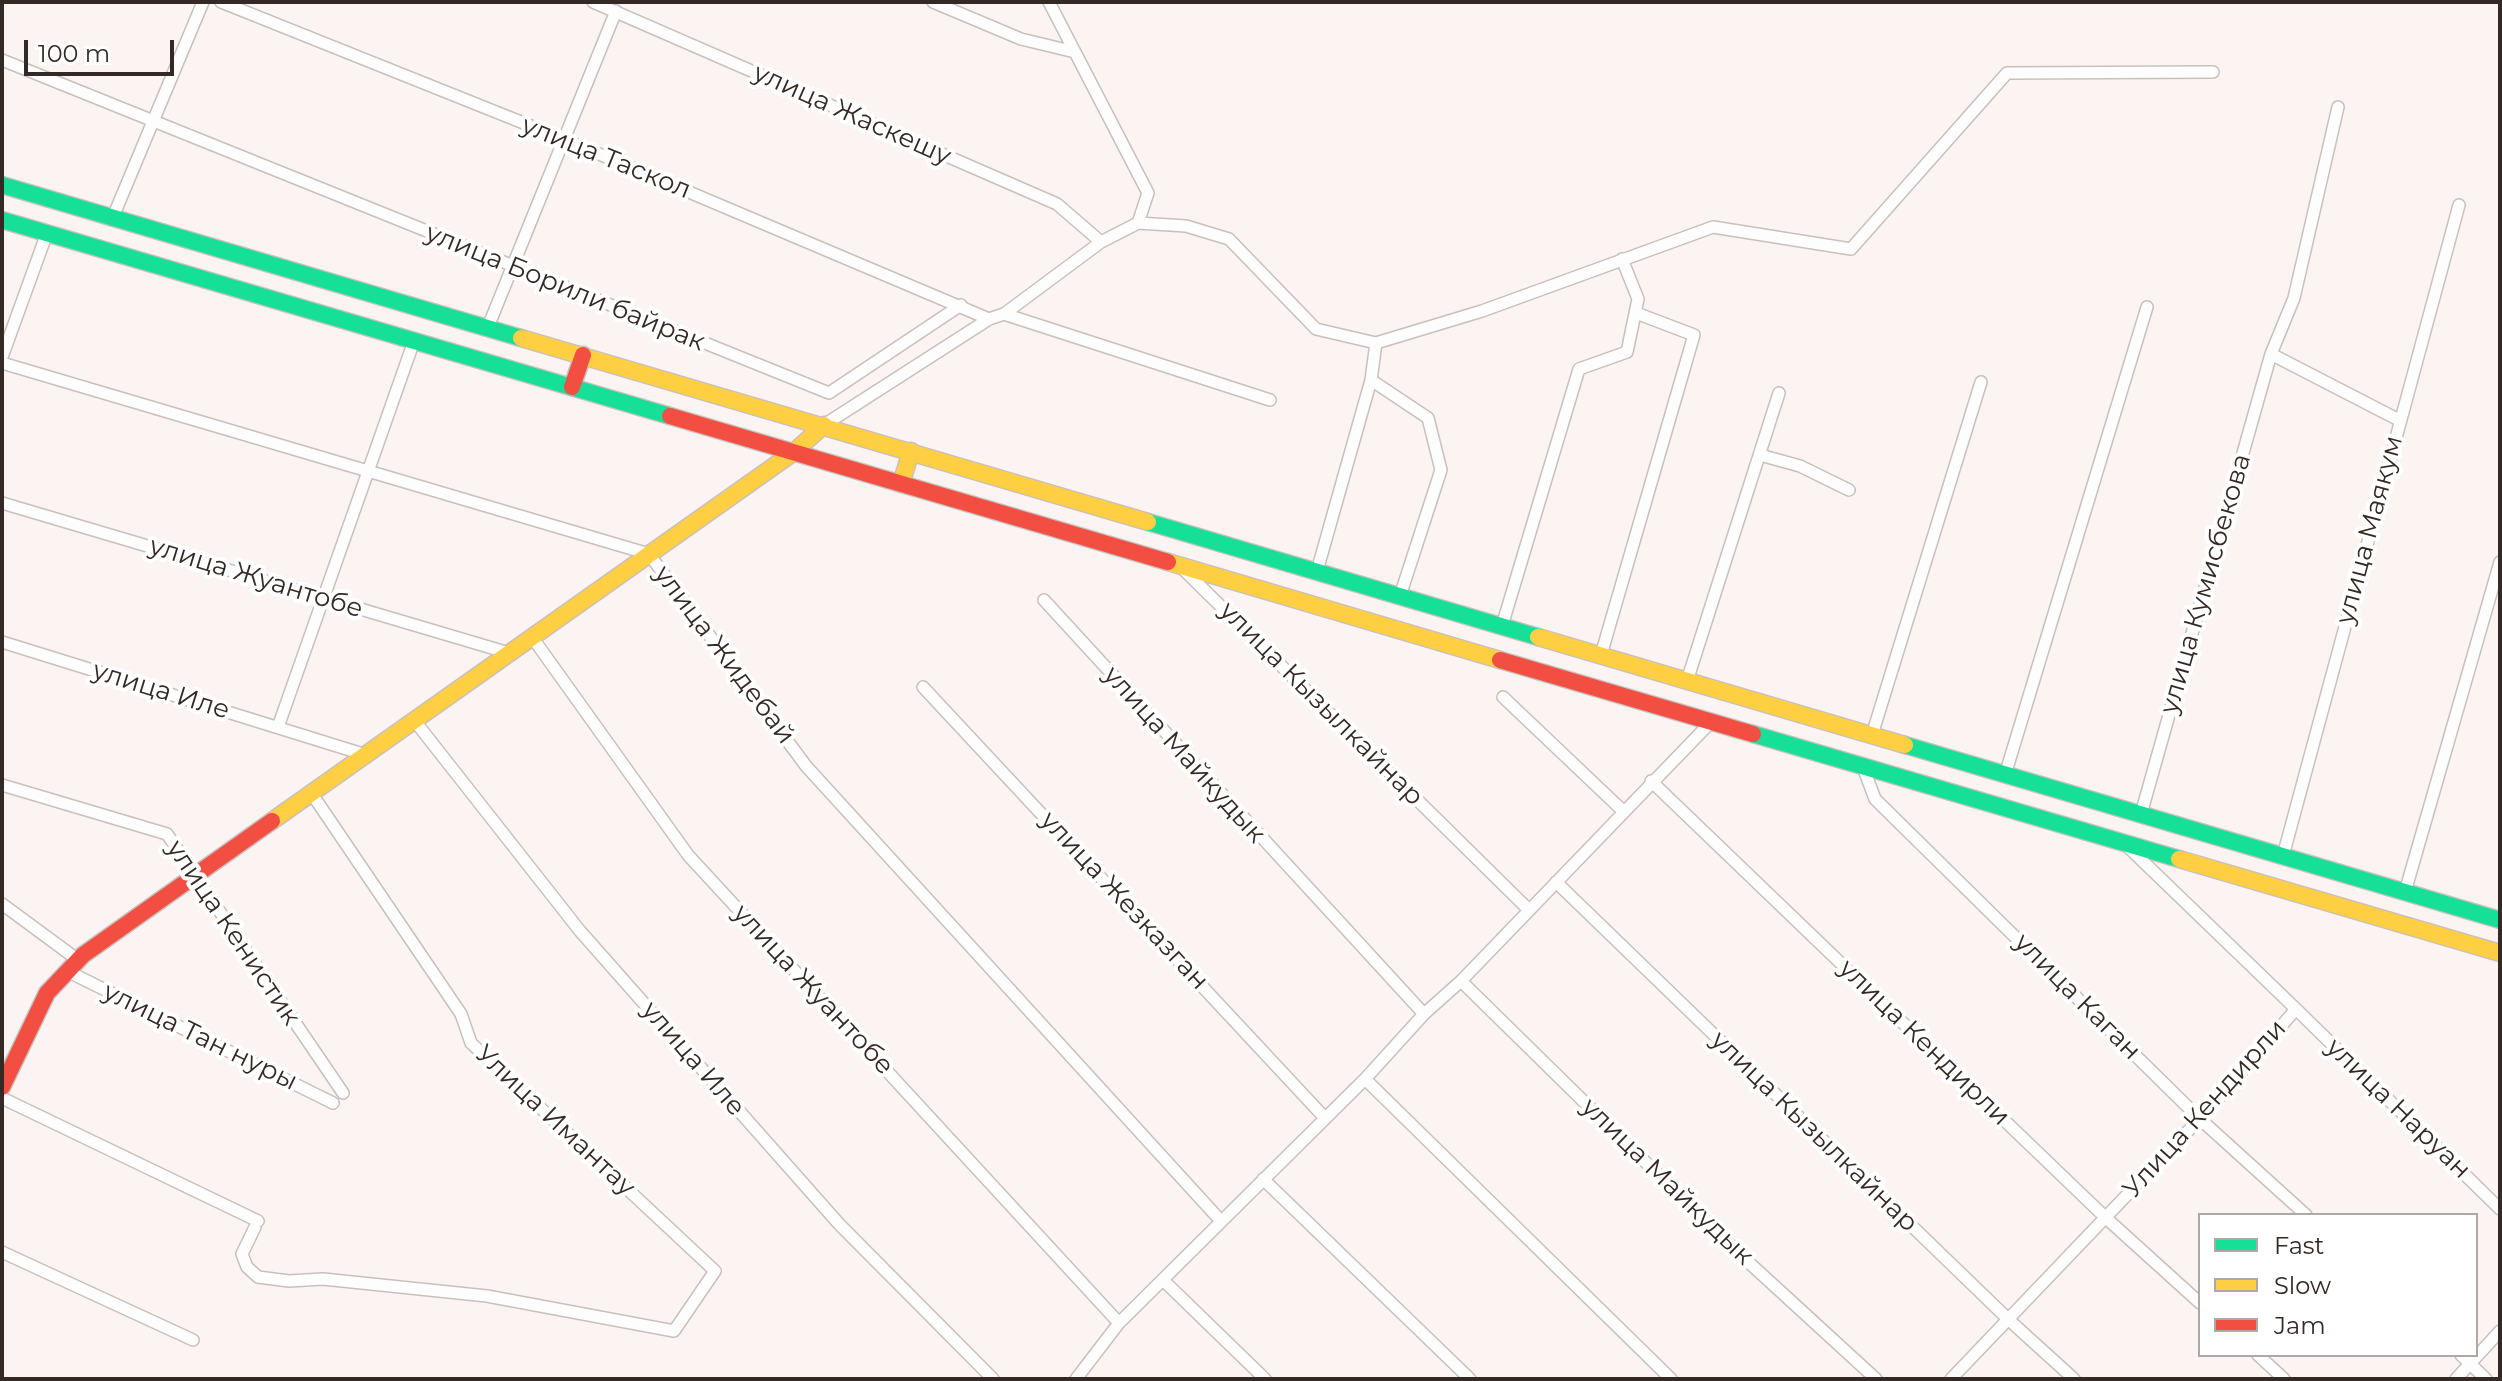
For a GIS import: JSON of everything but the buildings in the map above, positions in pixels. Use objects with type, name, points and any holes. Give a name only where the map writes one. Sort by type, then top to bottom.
[{"type":"main road","points":[[2,185],[2500,920]]},
{"type":"main road","points":[[2,220],[2500,953]]},
{"type":"main road","points":[[572,387],[583,355]]},
{"type":"main road","points":[[2,1087],[47,993],[73,966],[794,452],[824,425]]},
{"type":"main road","points":[[901,484],[911,451]]},
{"type":"street","points":[[113,217],[203,2]]},
{"type":"street","name":"улица Таскол","points":[[221,2],[566,140],[989,319]]},
{"type":"street","name":"улица Жаскешу","points":[[593,2],[1057,204],[1101,242]]},
{"type":"street","points":[[933,2],[1021,39],[1075,52]]},
{"type":"street","points":[[1049,2],[1148,193],[1138,223]]},
{"type":"street","points":[[488,327],[510,266],[566,140],[616,11]]},
{"type":"street","name":"улица Борили байрак","points":[[2,60],[829,393],[961,305]]},
{"type":"street","points":[[824,425],[989,319],[1004,314],[1101,242],[1138,223],[1186,226],[1229,239],[1316,329],[1376,343],[1482,311],[1713,227],[1851,249],[2007,73],[2213,72]]},
{"type":"street","name":"улица Кумисбекова","points":[[2141,814],[2271,354],[2294,298],[2338,107]]},
{"type":"street","name":"улица Маякум","points":[[2283,856],[2459,205]]},
{"type":"street","points":[[2,360],[47,233]]},
{"type":"street","points":[[1502,626],[1579,369],[1627,352],[1638,299],[1622,259]]},
{"type":"street","points":[[2005,775],[2147,307]]},
{"type":"street","points":[[1601,655],[1694,335],[1636,313]]},
{"type":"street","points":[[1004,314],[1270,400]]},
{"type":"street","points":[[278,727],[414,341]]},
{"type":"street","points":[[1317,571],[1371,380],[1376,343]]},
{"type":"street","points":[[2271,354],[2399,420]]},
{"type":"street","name":"улица Жидебай","points":[[2,360],[370,473],[649,554],[806,766],[1220,1220]]},
{"type":"street","points":[[1371,380],[1428,418],[1441,470],[1400,596]]},
{"type":"street","points":[[1872,735],[1981,382]]},
{"type":"street","points":[[1687,681],[1779,393]]},
{"type":"street","points":[[1760,455],[1800,466],[1849,490]]},
{"type":"street","name":"улица Жуантобе","points":[[2,503],[509,653]]},
{"type":"street","points":[[2405,892],[2500,562]]},
{"type":"street","name":"улица Кызылкайнар","points":[[1181,566],[1529,910]]},
{"type":"street","name":"улица Майкудык","points":[[1044,600],[1424,1014]]},
{"type":"street","name":"улица Жуантобе","points":[[532,637],[688,855],[1119,1323]]},
{"type":"street","name":"улица Иле","points":[[2,642],[366,755]]},
{"type":"street","name":"улица Жезказган","points":[[923,687],[1324,1117]]},
{"type":"street","points":[[1503,697],[1623,811]]},
{"type":"street","name":"улица Иле","points":[[414,720],[580,931],[839,1224],[993,1379]]},
{"type":"street","points":[[1076,1379],[1119,1323],[1365,1079],[1424,1014],[1461,981],[1711,722]]},
{"type":"street","name":"улица Каган","points":[[1863,767],[1875,799],[2200,1119],[2304,1213]]},
{"type":"street","name":"улица Кендирли","points":[[1651,781],[2106,1218],[2198,1301]]},
{"type":"street","name":"улица Кенистик","points":[[2,785],[167,834],[343,1093]]},
{"type":"street","name":"Улица Имантау","points":[[2,1098],[256,1224],[242,1254],[247,1267],[258,1277],[289,1281],[323,1279],[487,1296],[674,1331],[715,1271],[471,1043],[461,1014],[312,794]]},
{"type":"street","name":"Улица Кендирли","points":[[1951,1379],[2200,1119],[2296,1009],[2127,846]]},
{"type":"street","name":"улица Кызылкайнар","points":[[1556,882],[2009,1320],[2074,1379]]},
{"type":"street","name":"улица Тан нуры","points":[[2,904],[73,966],[333,1103]]},
{"type":"street","name":"улица Майкудык","points":[[1461,981],[1733,1248],[1876,1379]]},
{"type":"street","name":"улица Наруан","points":[[2296,1009],[2500,1209]]},
{"type":"street","points":[[1365,1079],[1671,1379]]},
{"type":"street","points":[[1263,1179],[1470,1379]]},
{"type":"street","points":[[2,1252],[193,1340]]},
{"type":"street","points":[[1164,1281],[1265,1379]]},
{"type":"street","points":[[2478,1356],[2500,1331]]},
{"type":"street","points":[[2260,1357],[2284,1379]]},
{"type":"street","points":[[2463,1357],[2486,1379]]},
{"type":"street","points":[[2456,1379],[2477,1357]]},
{"type":"traffic: fast","points":[[2,185],[521,338]]},
{"type":"traffic: fast","points":[[2,220],[670,416]]},
{"type":"traffic: fast","points":[[1148,522],[1538,637]]},
{"type":"traffic: fast","points":[[1753,734],[2179,859]]},
{"type":"traffic: fast","points":[[1905,745],[2500,920]]},
{"type":"traffic: slow","points":[[521,338],[1148,522]]},
{"type":"traffic: slow","points":[[272,821],[794,452],[824,425]]},
{"type":"traffic: slow","points":[[901,484],[911,451]]},
{"type":"traffic: slow","points":[[1168,562],[1500,660]]},
{"type":"traffic: slow","points":[[1538,637],[1905,745]]},
{"type":"traffic: slow","points":[[2179,859],[2500,953]]},
{"type":"traffic: jam","points":[[572,387],[583,355]]},
{"type":"traffic: jam","points":[[670,416],[1168,562]]},
{"type":"traffic: jam","points":[[1500,660],[1753,734]]},
{"type":"traffic: jam","points":[[2,1087],[47,993],[83,955],[272,821]]}]
